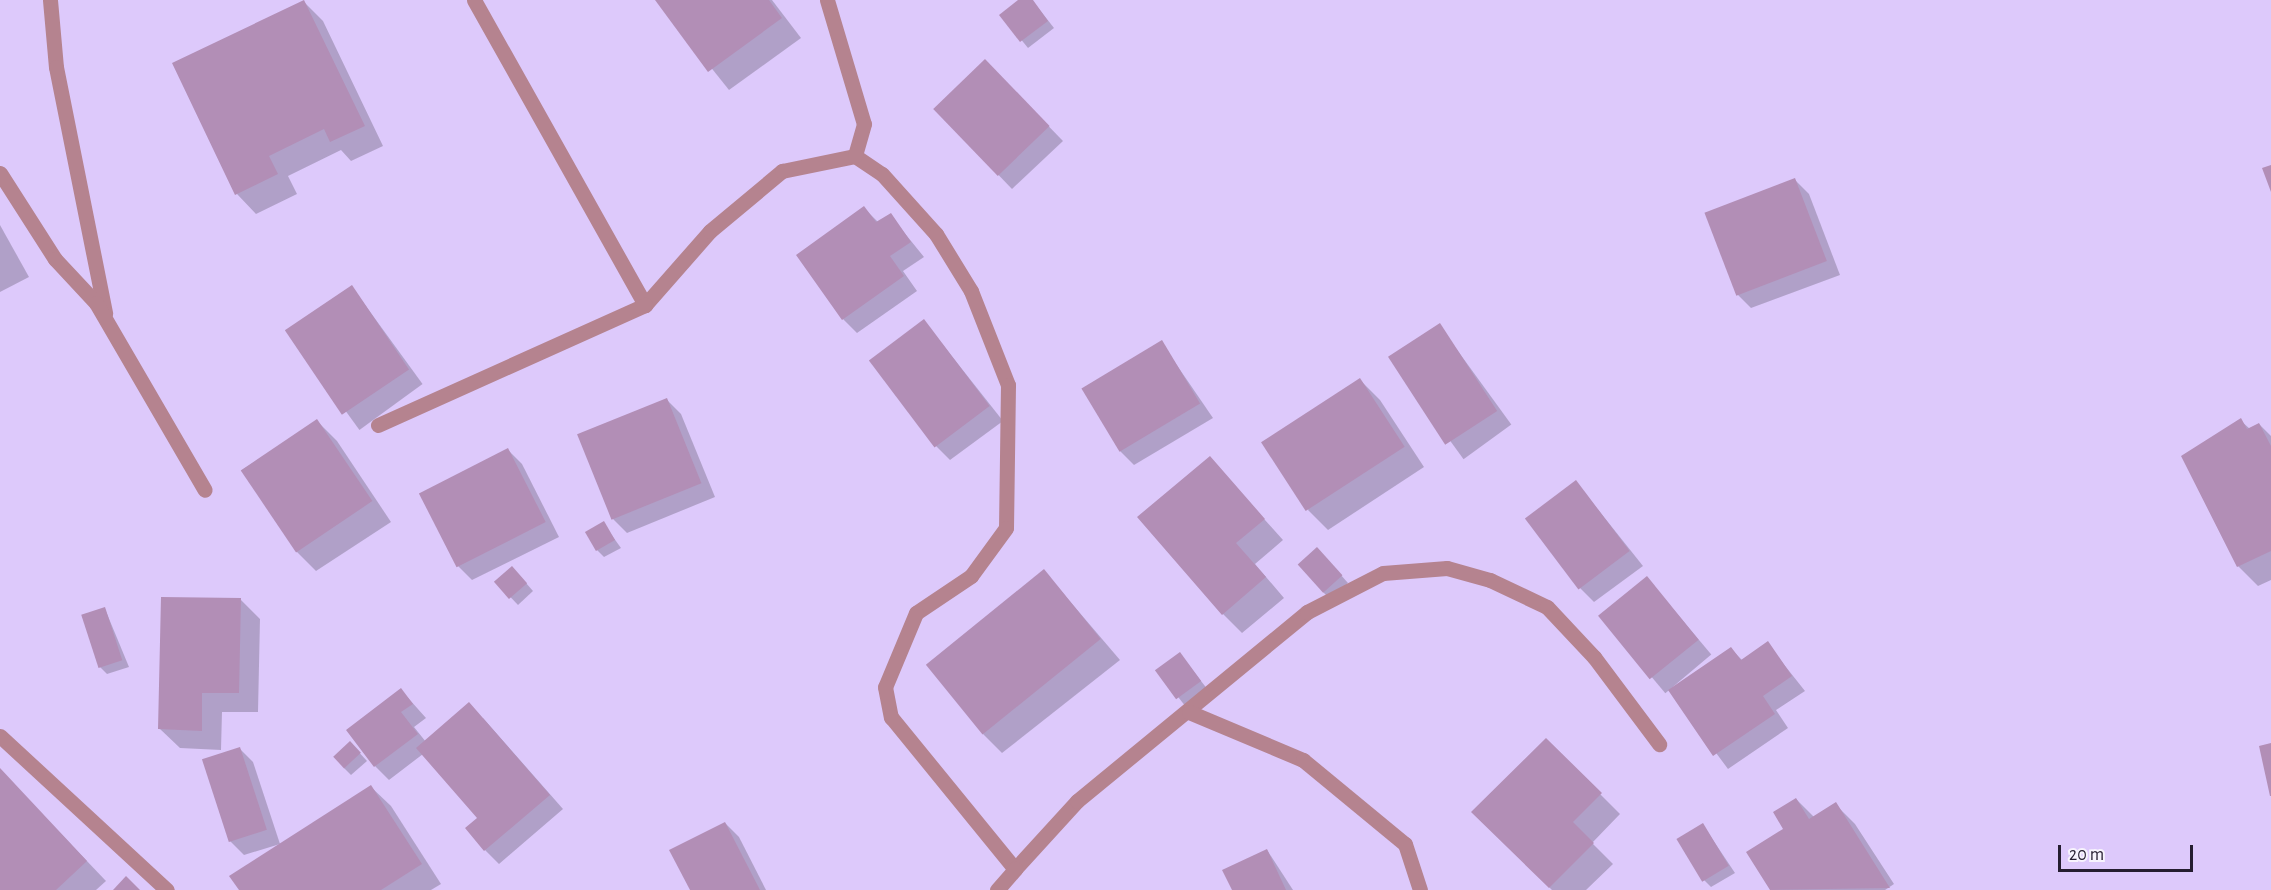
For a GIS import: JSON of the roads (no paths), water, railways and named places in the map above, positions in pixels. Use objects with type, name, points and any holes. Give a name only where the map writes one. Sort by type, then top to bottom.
[{"type":"street","points":[[51,0],[56,67],[107,320]]},
{"type":"street","points":[[474,0],[645,305]]},
{"type":"street","points":[[827,0],[864,124],[855,156]]},
{"type":"street","points":[[378,425],[645,305],[711,231],[782,171],[855,156],[882,174],[936,234],[971,291],[1008,385],[1006,528],[971,576],[916,613],[885,687],[891,717],[1015,869]]},
{"type":"street","points":[[0,173],[55,259],[107,320],[205,490]]},
{"type":"street","points":[[997,890],[1077,801],[1189,712],[1307,612],[1354,585],[1383,573],[1447,568],[1490,580],[1546,607],[1594,657],[1659,744]]},
{"type":"street","points":[[1189,712],[1303,760],[1405,844],[1420,890]]},
{"type":"street","points":[[0,736],[167,890]]}]
